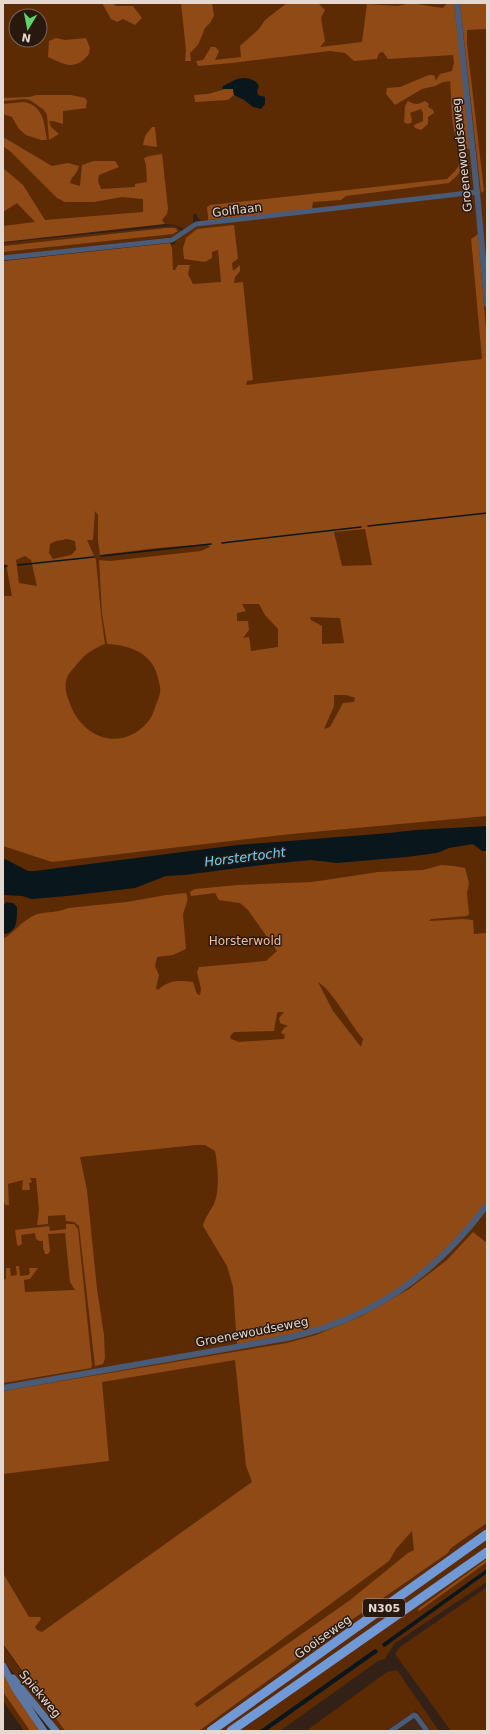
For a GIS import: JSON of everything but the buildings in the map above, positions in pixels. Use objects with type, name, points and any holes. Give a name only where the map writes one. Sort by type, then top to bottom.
[{"type":"highway","name":"Gooiseweg","points":[[211,1731],[487,1534]]},
{"type":"highway","name":"Gooiseweg","points":[[231,1731],[487,1552]]},
{"type":"main road","name":"Spiekweg","points":[[5,1669],[16,1690],[44,1731]]},
{"type":"main road","name":"Spiekweg","points":[[5,1669],[56,1731]]},
{"type":"street","name":"Groenewoudseweg","points":[[457,3],[487,304]]},
{"type":"street","name":"Golflaan","points":[[3,258],[172,240],[196,224],[477,192]]},
{"type":"street","name":"Groenewoudseweg","points":[[3,1388],[287,1338],[305,1334],[352,1318],[384,1301],[429,1269],[462,1237],[487,1205]]},
{"type":"street","points":[[391,1731],[414,1715],[427,1731]]},
{"type":"shaded area","points":[[102,3],[113,3],[116,6],[133,6],[142,18],[135,25],[123,19],[117,22],[111,19]]},
{"type":"shaded area","points":[[181,3],[212,3],[214,16],[205,28],[198,45],[190,53],[191,61],[185,61],[186,50]]},
{"type":"shaded area","points":[[287,3],[318,3],[325,10],[321,18],[325,41],[320,47],[362,42],[367,4],[398,6],[410,3],[443,8],[447,3],[454,3],[471,149],[465,149],[464,165],[454,179],[449,183],[346,196],[341,200],[313,202],[312,210],[208,220],[207,207],[210,205],[447,179],[455,171],[461,159],[461,152],[453,124],[450,81],[422,89],[395,105],[386,94],[387,88],[400,87],[429,75],[434,75],[436,80],[440,74],[452,71],[454,63],[453,55],[388,59],[383,52],[379,53],[377,59],[354,61],[345,53],[330,51],[198,66],[196,61],[203,60],[211,47],[215,47],[219,51],[215,60],[241,57],[240,46],[259,29],[265,20]]},
{"type":"shaded area","points":[[460,3],[487,3],[487,29],[467,30],[467,44],[484,191],[481,193]]},
{"type":"shaded area","points":[[56,38],[65,40],[86,38],[90,48],[89,54],[79,63],[74,65],[65,64],[48,57],[49,41]]},
{"type":"shaded area","points":[[229,88],[233,89],[234,95],[228,100],[195,102],[194,95],[208,94]]},
{"type":"shaded area","points":[[37,95],[71,95],[85,98],[87,101],[87,108],[63,111],[63,124],[49,121],[51,127],[59,134],[49,140],[47,115],[44,110],[30,100],[24,99],[3,101],[3,98],[29,97]]},
{"type":"shaded area","points":[[408,101],[416,104],[425,101],[429,104],[428,107],[433,110],[434,113],[428,117],[428,124],[421,130],[415,128],[414,125],[423,121],[423,113],[421,109],[410,113],[412,120],[411,123],[407,124],[404,122],[405,106]]},
{"type":"shaded area","points":[[24,102],[36,107],[39,111],[44,122],[47,140],[41,140],[26,135],[19,129],[12,117],[3,114],[3,104]]},
{"type":"shaded area","points":[[152,127],[155,127],[157,147],[143,145],[145,136]]},
{"type":"shaded area","points":[[3,137],[52,166],[68,163],[79,166],[70,183],[80,186],[82,165],[94,161],[115,161],[119,167],[99,175],[98,181],[101,189],[135,187],[135,184],[147,182],[144,158],[162,154],[168,209],[167,214],[162,220],[165,224],[3,242],[3,226],[35,222],[17,203],[3,212],[3,168],[23,185],[45,220],[143,212],[143,199],[122,197],[94,202],[65,202],[57,198],[11,152],[3,146]]},
{"type":"shaded area","points":[[234,225],[238,259],[232,263],[233,271],[240,265],[240,271],[235,277],[234,283],[243,282],[253,380],[247,381],[246,385],[482,359],[471,239],[478,234],[487,341],[487,816],[291,834],[52,862],[3,846],[3,596],[12,596],[6,564],[3,565],[3,261],[170,243],[172,248],[173,270],[175,270],[178,265],[190,265],[188,274],[193,284],[221,282],[218,250],[212,252],[212,258],[205,262],[184,259],[183,248],[186,238],[197,229]],"holes":[[[95,511],[98,515],[98,541],[100,555],[207,544],[210,547],[201,551],[110,561],[99,560],[102,614],[107,644],[124,646],[139,652],[151,662],[155,669],[160,687],[159,697],[153,713],[144,726],[135,733],[114,739],[104,738],[86,728],[73,711],[66,693],[66,681],[71,672],[93,649],[105,644],[96,560],[87,540],[93,540]],[[365,529],[372,565],[342,566],[334,532]],[[67,539],[75,541],[76,550],[71,555],[53,559],[49,553],[50,544]],[[25,556],[31,560],[37,586],[19,583],[16,560]],[[242,604],[259,604],[265,615],[278,629],[278,647],[251,651],[249,637],[243,638],[249,630],[248,621],[237,621],[237,613],[246,611]],[[310,617],[340,618],[344,643],[322,644],[322,626],[311,620]],[[334,695],[346,695],[355,698],[354,702],[343,703],[330,727],[324,729],[334,706]]]},
{"type":"shaded area","points":[[175,228],[178,231],[173,234],[3,252],[3,246]]},
{"type":"shaded area","points":[[441,865],[465,868],[469,883],[467,893],[469,914],[467,916],[431,919],[429,921],[463,919],[473,920],[474,934],[487,933],[487,1200],[475,1217],[444,1253],[401,1288],[371,1306],[335,1322],[295,1334],[237,1344],[233,1287],[227,1266],[203,1226],[206,1217],[214,1204],[217,1192],[218,1171],[215,1151],[205,1145],[196,1145],[80,1157],[87,1190],[97,1289],[104,1335],[105,1358],[103,1364],[95,1366],[79,1226],[74,1222],[66,1221],[65,1215],[48,1216],[48,1224],[37,1225],[39,1210],[36,1178],[30,1178],[32,1182],[29,1183],[30,1190],[22,1190],[23,1180],[8,1184],[9,1205],[5,1205],[3,1198],[3,939],[11,934],[27,919],[40,913],[186,893],[187,902],[183,915],[186,949],[173,955],[157,957],[155,966],[159,975],[156,988],[158,990],[166,984],[174,982],[193,982],[197,994],[200,995],[201,989],[197,972],[199,967],[266,961],[277,951],[248,910],[240,903],[219,900],[215,893],[191,896],[190,892],[195,889],[238,885],[312,882],[378,872],[423,870]],"holes":[[[318,982],[329,992],[363,1039],[361,1047],[333,1011]],[[284,1012],[279,1018],[280,1023],[288,1026],[284,1028],[281,1033],[285,1035],[284,1039],[239,1042],[231,1039],[230,1036],[234,1032],[274,1031],[277,1013]]]},
{"type":"shaded area","points":[[66,1224],[74,1224],[78,1229],[92,1366],[91,1368],[3,1383],[3,1280],[6,1279],[6,1268],[10,1268],[11,1276],[17,1275],[16,1266],[19,1266],[20,1276],[28,1275],[30,1273],[29,1268],[38,1268],[30,1279],[24,1280],[25,1292],[75,1290],[70,1282],[65,1233],[48,1234],[50,1251],[48,1254],[45,1254],[43,1241],[36,1239],[35,1233],[21,1235],[22,1244],[19,1246],[17,1245],[15,1230],[49,1226],[50,1231],[66,1229]]},
{"type":"shaded area","points":[[473,1232],[487,1243],[487,1523],[451,1548],[448,1553],[333,1633],[199,1731],[65,1731],[3,1644],[3,1573],[29,1617],[40,1617],[41,1619],[35,1627],[37,1630],[42,1632],[252,1482],[246,1466],[235,1360],[102,1382],[109,1461],[3,1474],[3,1391],[287,1343],[316,1335],[362,1316],[409,1289],[447,1260]],"holes":[[[412,1531],[414,1550],[408,1553],[350,1600],[197,1707],[194,1704],[389,1561],[396,1549]]]},
{"type":"shaded area","points":[[487,1559],[487,1562],[419,1611],[418,1609]]},
{"type":"shaded area","points":[[3,1673],[40,1731],[30,1731],[3,1692]]},
{"type":"shaded area","points":[[416,1710],[431,1731],[387,1731]]},
{"type":"green space","name":"Horsterwold","points":[[3,3],[487,3],[487,1500],[350,1600],[197,1707],[195,1705],[157,1731],[3,1609],[3,263],[175,244],[176,240],[197,226],[452,197],[472,197],[471,191],[312,210],[313,202],[207,213],[208,220],[200,221],[196,214],[193,214],[193,224],[184,229],[175,225],[165,224],[162,220],[163,217],[3,235]],"holes":[[[475,236],[482,357],[471,239]]]},
{"type":"green space","points":[[172,226],[177,227],[181,231],[172,237],[3,256],[3,252],[176,233],[165,228],[3,246],[3,243]]},
{"type":"green space","points":[[487,1523],[487,1530],[216,1724],[204,1731],[199,1731],[333,1633],[448,1553],[451,1548]]},
{"type":"green space","points":[[487,1538],[487,1548],[227,1731],[216,1731]]},
{"type":"green space","points":[[487,1555],[487,1569],[382,1644],[383,1646],[385,1647],[487,1573],[487,1582],[395,1643],[385,1659],[378,1661],[280,1731],[266,1731],[378,1652],[377,1649],[259,1731],[240,1731]]},
{"type":"green space","points":[[487,1587],[487,1731],[451,1731],[395,1654],[400,1647]]},
{"type":"green space","points":[[3,1644],[65,1731],[60,1731],[3,1660]]},
{"type":"green space","points":[[397,1670],[439,1731],[431,1731],[416,1710],[387,1731],[306,1731],[387,1672]]},
{"type":"green space","points":[[3,1692],[30,1731],[24,1731],[3,1701]]},
{"type":"water","points":[[244,78],[253,80],[259,86],[257,92],[258,95],[265,97],[265,104],[261,109],[253,107],[234,95],[233,89],[222,89],[223,86],[237,79]]},
{"type":"water","name":"Horstertocht","points":[[487,826],[487,851],[482,851],[473,844],[449,848],[437,853],[406,857],[337,863],[311,860],[166,876],[135,888],[67,896],[32,899],[22,896],[3,895],[3,858],[28,871],[35,871],[237,845],[415,830]]},
{"type":"water","points":[[6,902],[13,903],[17,907],[17,915],[15,927],[5,934],[3,933],[3,906]]},
{"type":"water","points":[[487,1569],[487,1573],[384,1647],[383,1646],[382,1644]]},
{"type":"water","points":[[375,1649],[378,1652],[266,1731],[259,1731]]},
{"type":"waterway","points":[[368,526],[487,513]]},
{"type":"waterway","points":[[222,543],[361,527]]},
{"type":"waterway","points":[[101,556],[211,544]]},
{"type":"waterway","points":[[18,565],[94,557]]},
{"type":"waterway","points":[[3,567],[7,566]]}]
